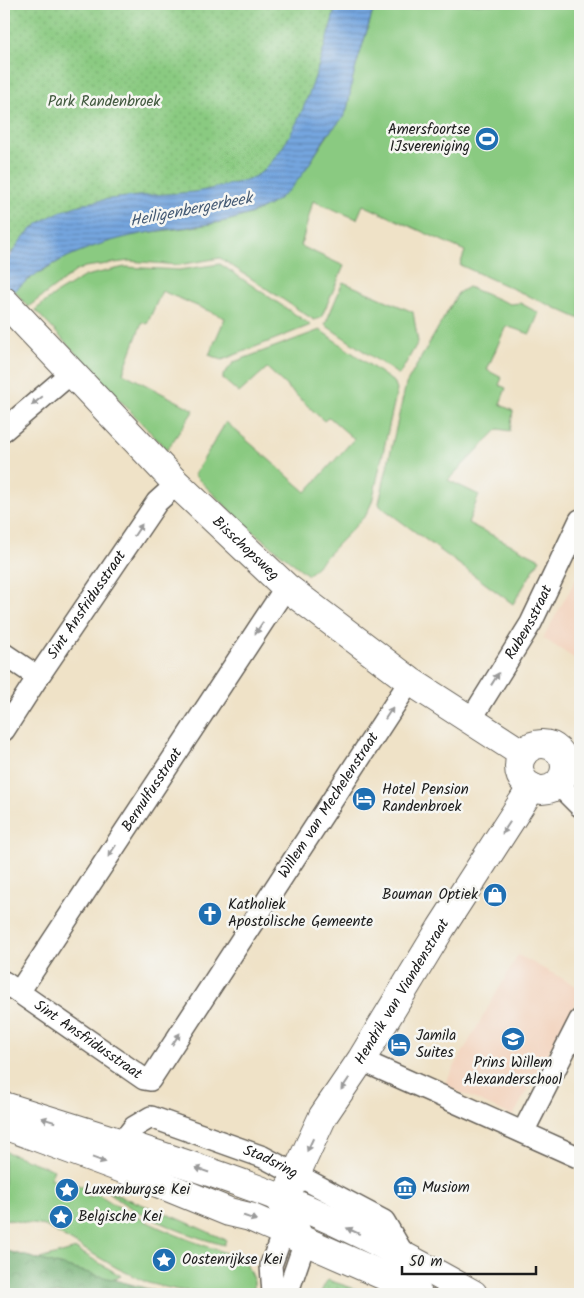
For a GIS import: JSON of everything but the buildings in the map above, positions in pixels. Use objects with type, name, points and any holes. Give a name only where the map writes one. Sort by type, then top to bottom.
[{"type":"street","name":"Bisschopsweg","points":[[4,302],[178,484],[286,587],[410,681],[523,754]]},
{"type":"street","points":[[4,430],[70,373]]},
{"type":"street","name":"Sint Ansfridusstraat","points":[[4,730],[158,502],[178,484]]},
{"type":"street","name":"Rubensstraat","points":[[470,721],[531,623],[580,520]]},
{"type":"street","name":"Bernulfusstraat","points":[[11,987],[286,587]]},
{"type":"street","points":[[4,654],[38,677]]},
{"type":"street","name":"Willem van Mechelenstraat","points":[[150,1080],[410,681]]},
{"type":"street","points":[[559,769],[526,783],[522,776],[520,761],[528,749],[541,744],[555,748],[559,769],[580,806]]},
{"type":"street","name":"Hendrik van Viandenstraat","points":[[284,1200],[323,1116],[361,1060],[441,928],[559,769]]},
{"type":"street","name":"Sint Ansfridusstraat","points":[[11,987],[144,1079],[150,1080]]},
{"type":"street","points":[[523,1132],[580,1020]]},
{"type":"street","points":[[361,1060],[580,1158]]},
{"type":"street","name":"Stadsring","points":[[4,1106],[252,1187],[404,1255],[473,1294]]},
{"type":"street","name":"Stadsring","points":[[121,1143],[134,1127],[151,1117],[256,1154],[384,1221],[404,1255]]},
{"type":"street","points":[[4,1125],[131,1172],[229,1212],[250,1218],[396,1281],[418,1294]]},
{"type":"street","name":"Stadsring","points":[[284,1200],[294,1237]]},
{"type":"street","points":[[273,1294],[271,1264],[294,1237]]},
{"type":"street","points":[[287,1294],[294,1237]]},
{"type":"shaded area","points":[[580,572],[580,662],[543,638]]},
{"type":"shaded area","name":"Prins Willem Alexanderschool","points":[[518,955],[580,988],[580,994],[513,1116],[444,1085]]},
{"type":"green space","name":"Park Randenbroek","points":[[4,4],[346,4],[296,149],[248,186],[65,216],[4,257]]},
{"type":"green space","points":[[375,4],[580,4],[580,319],[460,265],[465,251],[363,205],[357,219],[313,201],[301,246],[344,266],[321,318],[314,320],[220,258],[178,265],[129,261],[85,267],[76,271],[28,307],[14,290],[38,273],[77,252],[119,238],[200,226],[241,217],[260,210],[277,200],[298,179],[345,114],[353,77]]},
{"type":"green space","points":[[220,264],[311,325],[222,360],[209,355],[225,318],[162,291],[147,324],[142,322],[123,373],[194,410],[167,450],[35,310],[57,293],[85,276],[125,267],[179,270]]},
{"type":"green space","points":[[343,282],[413,312],[418,342],[399,375],[325,325]]},
{"type":"green space","points":[[468,287],[510,304],[520,303],[539,313],[530,334],[506,326],[487,370],[502,378],[499,385],[506,388],[500,404],[513,411],[510,431],[498,429],[448,480],[479,495],[468,523],[540,559],[513,604],[380,506],[379,503],[406,384],[458,293]]},
{"type":"green space","points":[[320,330],[395,383],[397,390],[372,502],[366,515],[308,575],[246,526],[194,475],[226,422],[306,492],[354,439],[329,417],[324,421],[267,368],[239,393],[223,379],[223,375],[234,362]]},
{"type":"green space","points":[[4,1151],[54,1170],[50,1179],[67,1181],[85,1188],[83,1192],[89,1197],[98,1194],[113,1204],[160,1228],[226,1253],[225,1257],[231,1260],[236,1253],[242,1255],[254,1281],[254,1294],[178,1290],[148,1283],[117,1268],[45,1226],[4,1219]]},
{"type":"green space","points":[[107,1191],[177,1218],[226,1240],[224,1245],[162,1224],[118,1200]]},
{"type":"green space","points":[[76,1249],[121,1276],[110,1281],[29,1262]]},
{"type":"green space","points":[[4,1250],[167,1294],[4,1294]]},
{"type":"green space","points":[[327,1280],[331,1281],[371,1294],[320,1294]]},
{"type":"water","name":"Heiligenbergerbeek","points":[[337,4],[375,4],[353,77],[345,114],[328,134],[299,179],[285,194],[265,207],[237,218],[121,238],[78,252],[38,273],[4,301],[3,275],[6,263],[30,231],[49,217],[71,208],[95,202],[194,192],[245,180],[261,173],[279,153],[301,113],[318,69]]},
{"type":"place","name":"Amersfoortse IJsvereniging","points":[[487,139]]},
{"type":"place","name":"Hotel Pension Randenbroek","points":[[364,799]]},
{"type":"place","name":"Bouman Optiek","points":[[495,895]]},
{"type":"place","name":"Katholiek Apostolische Gemeente","points":[[210,914]]},
{"type":"place","name":"Prins Willem Alexanderschool","points":[[513,1039]]},
{"type":"place","name":"Jamila Suites","points":[[399,1045]]},
{"type":"place","name":"Musiom","points":[[405,1188]]},
{"type":"place","name":"Luxemburgse Kei","points":[[67,1190]]},
{"type":"place","name":"Belgische Kei","points":[[61,1217]]},
{"type":"place","name":"Oostenrijkse Kei","points":[[164,1260]]}]
